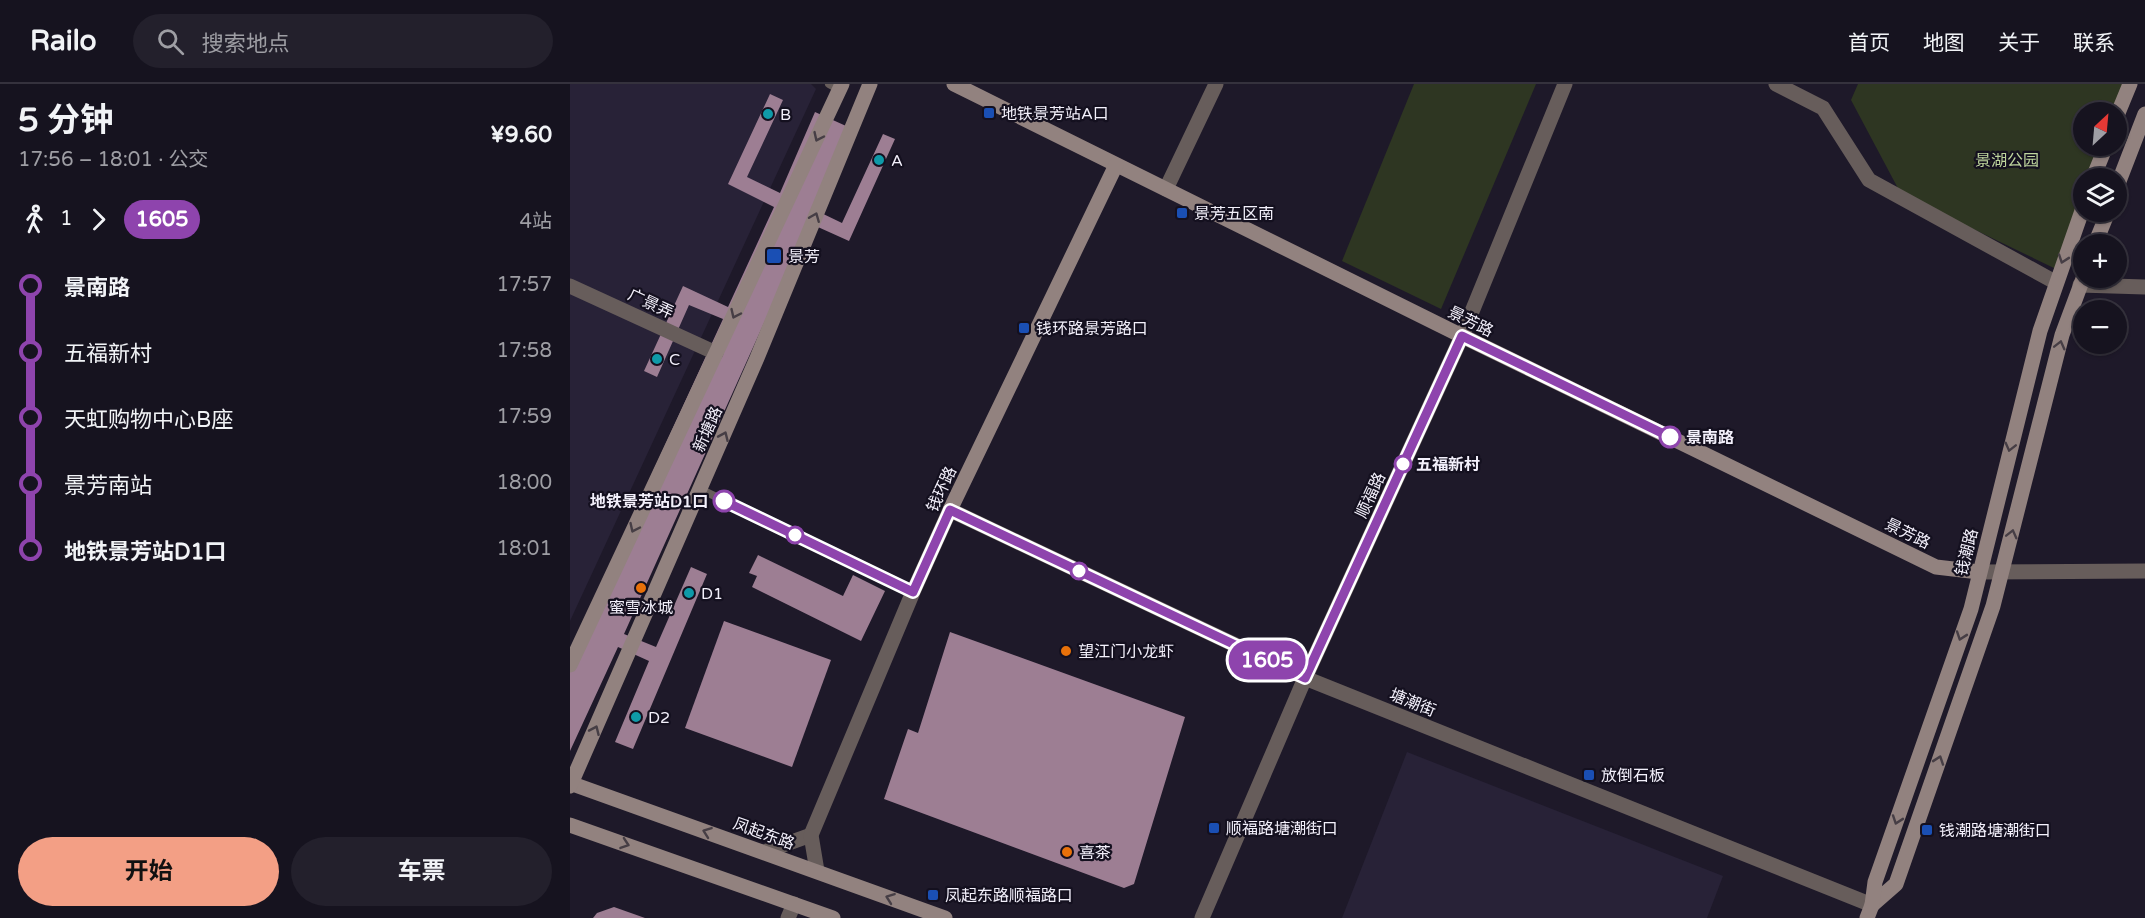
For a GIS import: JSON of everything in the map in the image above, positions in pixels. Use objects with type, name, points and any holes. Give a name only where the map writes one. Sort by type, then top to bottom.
[{"type":"main road","name":"新塘路","points":[[570,784],[758,358],[870,84]]},
{"type":"main road","name":"景芳路","points":[[954,84],[1462,336],[1936,567],[1979,572]]},
{"type":"main road","points":[[2123,102],[2130,84]]},
{"type":"main road","name":"新塘路","points":[[570,665],[716,354],[837,86]]},
{"type":"main road","points":[[2124,168],[2145,114]]},
{"type":"main road","name":"钱环路","points":[[950,510],[1116,165]]},
{"type":"main road","name":"钱潮路","points":[[1870,912],[1875,882],[1971,609],[2040,331],[2078,222]]},
{"type":"main road","points":[[1870,912],[1896,884],[2002,573],[2062,335],[2079,288]]},
{"type":"main road","name":"凤起东路","points":[[570,784],[945,918]]},
{"type":"main road","points":[[570,825],[791,911],[833,918]]},
{"type":"street","points":[[1166,189],[1216,84]]},
{"type":"street","name":"顺福路","points":[[1202,918],[1305,678],[1462,336],[1565,84]]},
{"type":"street","points":[[1776,84],[1823,108],[1869,180],[2055,282]]},
{"type":"street","points":[[2127,285],[2145,287]]},
{"type":"street","name":"广景弄","points":[[570,286],[716,354]]},
{"type":"street","name":"钱环路","points":[[811,834],[950,510]]},
{"type":"street","name":"塘潮街","points":[[950,510],[1305,678],[1870,912]]},
{"type":"street","points":[[1979,572],[2145,571]]},
{"type":"street","points":[[764,852],[811,834],[817,871]]},
{"type":"lane","points":[[700,489],[913,592]]},
{"type":"shaded area","points":[[570,84],[811,84],[816,89],[570,621]]},
{"type":"shaded area","points":[[1407,752],[1723,876],[1707,918],[1342,918]]},
{"type":"green space","points":[[1414,84],[1536,84],[1441,309],[1342,261]]},
{"type":"green space","name":"景湖公园","points":[[1858,84],[2130,84],[2121,102],[2073,102],[2073,156],[2102,156],[2097,168],[2073,168],[2075,222],[2056,269],[1901,194],[1851,100]]},
{"type":"building","name":"景芳","points":[[770,94],[783,100],[747,177],[780,193],[815,112],[855,130],[815,210],[842,223],[883,134],[895,139],[849,241],[809,223],[624,634],[656,647],[691,567],[707,574],[633,749],[615,742],[649,661],[618,647],[570,751],[570,652],[723,319],[689,305],[657,377],[644,371],[683,286],[728,307],[774,207],[728,184]]},
{"type":"building","points":[[758,555],[843,596],[853,575],[885,591],[861,641],[752,587],[757,576],[749,573]]},
{"type":"building","points":[[724,621],[831,660],[792,767],[685,728]]},
{"type":"building","points":[[950,632],[1185,717],[1134,884],[1124,888],[884,799],[908,729],[918,733]]},
{"type":"building","points":[[614,907],[645,918],[593,918],[597,913]]},
{"type":"bus line","name":"1605","points":[[724,501],[913,592],[950,510],[1305,678],[1462,336],[1670,437]]},
{"type":"place","name":"地铁景芳站A口","points":[[989,113]]},
{"type":"place","name":"B","points":[[768,114]]},
{"type":"place","name":"A","points":[[879,160]]},
{"type":"place","name":"景芳五区南","points":[[1182,213]]},
{"type":"place","name":"景芳","points":[[774,256]]},
{"type":"place","name":"钱环路景芳路口","points":[[1024,328]]},
{"type":"place","name":"C","points":[[657,359]]},
{"type":"place","name":"景南路","points":[[1670,437]]},
{"type":"place","name":"五福新村","points":[[1403,464]]},
{"type":"place","name":"地铁景芳站D1口","points":[[724,501]]},
{"type":"place","name":"蜜雪冰城","points":[[641,588]]},
{"type":"place","name":"D1","points":[[689,593]]},
{"type":"place","name":"望江门小龙虾","points":[[1066,651]]},
{"type":"place","name":"D2","points":[[636,717]]},
{"type":"place","name":"放倒石板","points":[[1589,775]]},
{"type":"place","name":"顺福路塘潮街口","points":[[1214,828]]},
{"type":"place","name":"钱潮路塘潮街口","points":[[1927,830]]},
{"type":"place","name":"喜茶","points":[[1067,852]]},
{"type":"place","name":"凤起东路顺福路口","points":[[933,895]]}]
